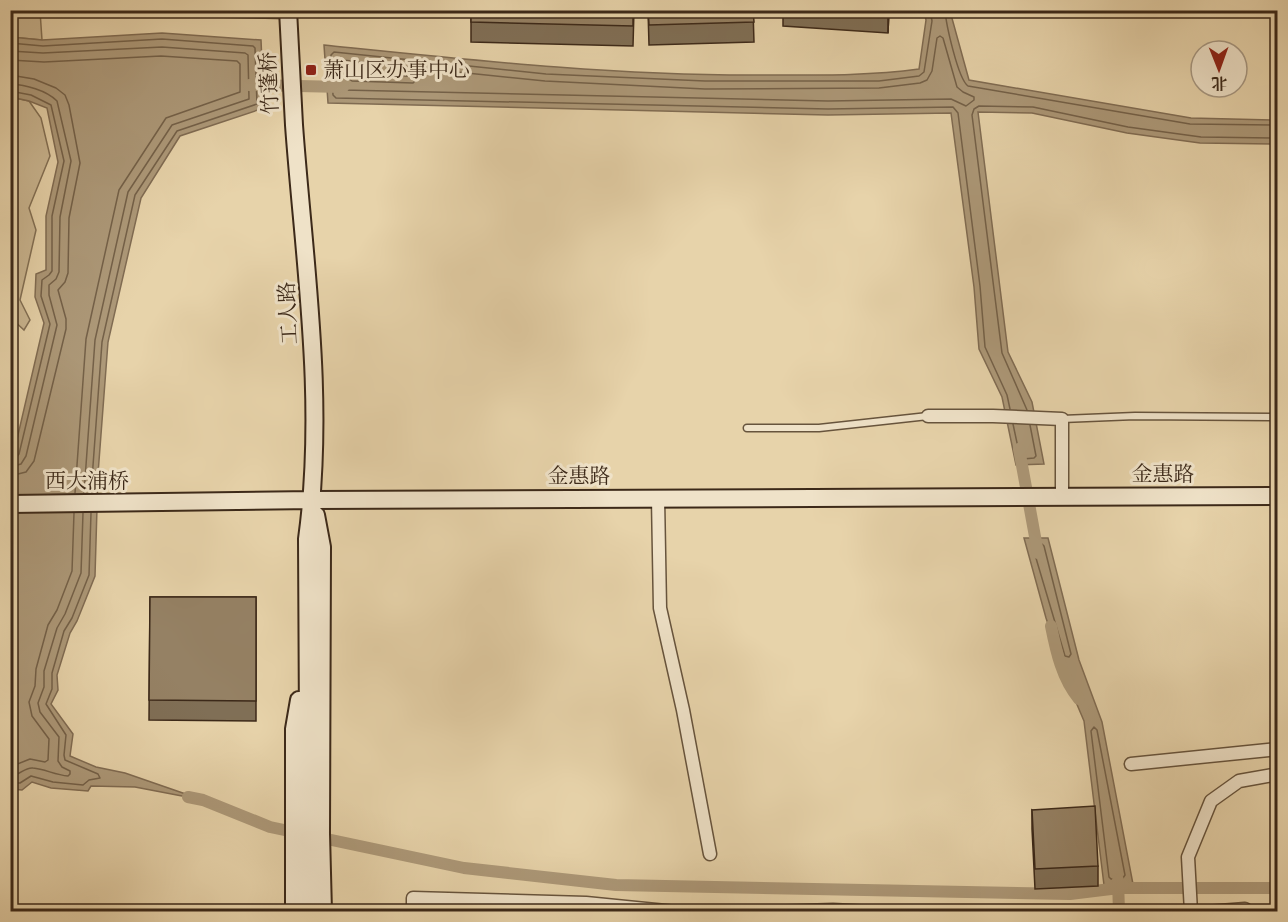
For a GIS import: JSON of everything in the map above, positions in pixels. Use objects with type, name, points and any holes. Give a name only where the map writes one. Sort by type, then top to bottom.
[{"type":"main road","name":"竹蓬桥","points":[[288,13],[294,125]]},
{"type":"main road","name":"工人路","points":[[294,125],[310,293],[314,392],[313,500],[307,539],[314,654],[314,736]]},
{"type":"main road","name":"金惠路","points":[[163,502],[1278,496]]},
{"type":"main road","name":"西大浦桥","points":[[10,504],[163,502]]},
{"type":"main road","points":[[294,912],[294,729],[314,654]]},
{"type":"main road","points":[[314,654],[331,709],[332,912]]},
{"type":"main road","points":[[309,912],[314,736]]},
{"type":"main road","points":[[314,736],[323,912]]},
{"type":"street","points":[[928,416],[1062,419],[1056,497]]},
{"type":"street","points":[[658,498],[660,608],[683,710],[711,854]]},
{"type":"street","points":[[1131,764],[1278,748]]},
{"type":"street","points":[[1191,912],[1188,857],[1212,801],[1239,781],[1278,774]]},
{"type":"street","points":[[413,912],[413,898],[586,903],[676,912]]},
{"type":"street","points":[[1207,912],[1245,909],[1250,912]]},
{"type":"street","points":[[770,912],[833,910],[871,912]]},
{"type":"lane","points":[[68,10],[288,13]]},
{"type":"lane","points":[[747,428],[819,428],[928,416]]},
{"type":"lane","points":[[1062,419],[1135,416],[1278,417]]},
{"type":"shaded area","points":[[10,11],[40,11],[42,40],[11,37]]},
{"type":"shaded area","points":[[10,97],[29,101],[41,118],[50,156],[29,208],[36,230],[20,300],[30,320],[24,330],[11,318]]},
{"type":"water","points":[[924,11],[950,11],[969,80],[1191,118],[1277,120],[1277,144],[1200,143],[1127,133],[1032,113],[978,112],[1008,352],[1032,402],[1044,464],[1016,465],[1002,397],[979,349],[974,287],[951,113],[828,115],[328,103],[324,45],[544,66],[654,73],[842,75],[880,73],[919,69],[926,20]]},
{"type":"water","points":[[162,33],[261,40],[264,108],[180,136],[141,198],[108,342],[98,474],[95,576],[70,633],[57,675],[58,690],[51,704],[73,734],[70,756],[96,767],[125,773],[203,800],[135,787],[91,786],[88,791],[51,788],[32,782],[22,790],[11,789],[11,465],[44,323],[35,297],[36,274],[46,270],[46,216],[58,162],[47,108],[11,97],[11,37],[42,40]]},
{"type":"water","points":[[1024,538],[1048,538],[1079,660],[1102,722],[1133,884],[1104,885],[1084,721],[1046,618]]},
{"type":"building","points":[[471,10],[633,10],[633,26],[471,22]]},
{"type":"building","points":[[648,10],[753,10],[754,22],[649,25]]},
{"type":"building","points":[[854,10],[888,10],[888,13]]},
{"type":"building","points":[[150,597],[256,597],[256,701],[149,700]]},
{"type":"building","points":[[1095,806],[1098,866],[1035,869],[1032,810]]},
{"type":"waterway","points":[[249,85],[343,87]]},
{"type":"waterway","points":[[1019,449],[1038,553]]},
{"type":"waterway","points":[[1051,626],[1064,674],[1079,699]]},
{"type":"waterway","points":[[188,797],[203,800],[270,827],[464,868],[616,885],[1070,894],[1119,888],[1278,888]]},
{"type":"waterway","points":[[1118,880],[1119,912]]},
{"type":"place","name":"萧山区办事中心","points":[[311,70]]}]
